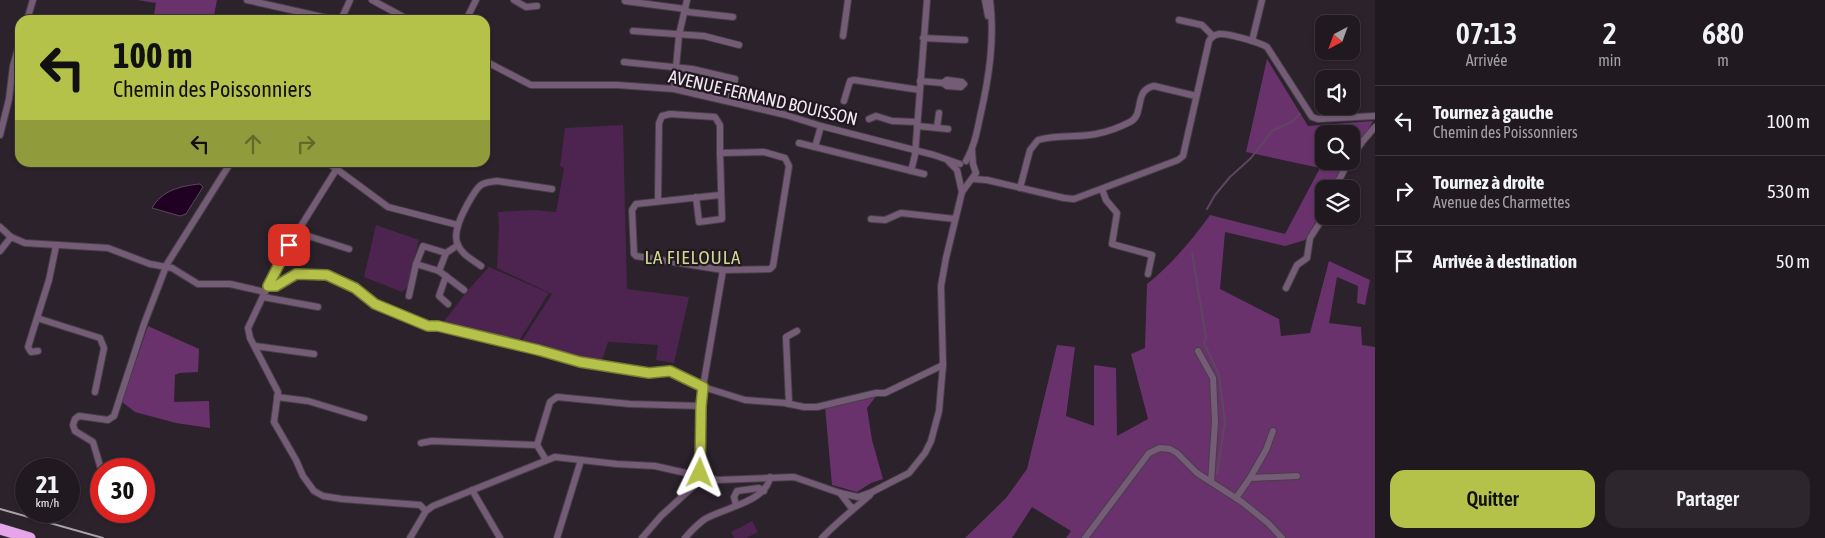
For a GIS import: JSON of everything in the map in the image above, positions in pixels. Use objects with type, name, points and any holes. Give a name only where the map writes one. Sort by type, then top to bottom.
[{"type":"highway","points":[[0,530],[30,538]]},
{"type":"street","points":[[29,15],[33,0]]},
{"type":"street","points":[[247,0],[314,15]]},
{"type":"street","points":[[342,15],[350,0]]},
{"type":"street","points":[[372,0],[400,15]]},
{"type":"street","points":[[468,15],[476,0]]},
{"type":"street","points":[[514,0],[526,6],[538,6]]},
{"type":"street","points":[[674,90],[679,35],[687,0]]},
{"type":"street","points":[[843,36],[848,0]]},
{"type":"street","points":[[911,171],[917,124],[927,0]]},
{"type":"street","points":[[984,0],[992,28]]},
{"type":"street","points":[[962,192],[959,178],[961,165],[972,150],[989,78],[992,28],[990,0]]},
{"type":"street","points":[[1252,41],[1262,0]]},
{"type":"street","points":[[626,1],[685,9],[688,12],[733,17]]},
{"type":"street","points":[[1178,20],[1202,25],[1213,36]]},
{"type":"street","points":[[633,31],[704,36],[739,44]]},
{"type":"street","points":[[959,178],[962,180],[987,180],[1070,199],[1178,160],[1183,156],[1209,41],[1213,36],[1220,34],[1264,45],[1270,51],[1312,117],[1318,119],[1375,116]]},
{"type":"street","points":[[923,38],[965,40]]},
{"type":"street","points":[[0,135],[15,59]]},
{"type":"street","points":[[624,62],[676,68],[735,80],[731,96]]},
{"type":"street","name":"AVENUE FERNAND BOUISSON","points":[[490,64],[531,85],[617,85],[674,90],[786,115],[934,155],[961,165]]},
{"type":"street","points":[[844,101],[850,81],[854,80],[920,90]]},
{"type":"street","points":[[920,81],[943,83]]},
{"type":"street","points":[[1020,188],[1030,150],[1038,140],[1097,134],[1130,122],[1135,118],[1142,93],[1150,87],[1154,86],[1196,96]]},
{"type":"street","points":[[937,127],[939,113]]},
{"type":"street","points":[[658,201],[658,123],[662,116],[670,114],[714,117],[720,124],[722,219],[699,222],[696,197]]},
{"type":"street","points":[[869,119],[876,116],[892,121],[948,129]]},
{"type":"street","points":[[815,147],[821,126]]},
{"type":"street","points":[[1360,145],[1375,127]]},
{"type":"street","points":[[799,143],[924,174]]},
{"type":"street","points":[[822,538],[843,517],[854,502],[909,472],[925,453],[931,441],[939,411],[943,365],[941,286],[962,192],[971,180],[975,167],[972,150]]},
{"type":"street","points":[[720,153],[768,152],[786,158],[789,166],[773,266],[770,269],[723,270],[636,256],[634,254],[633,206],[658,201],[720,195]]},
{"type":"street","points":[[961,165],[975,167],[987,180]]},
{"type":"street","points":[[98,458],[93,442],[75,432],[74,422],[79,416],[108,420],[114,416],[144,324],[166,266],[229,167]]},
{"type":"street","points":[[333,167],[388,207],[458,225]]},
{"type":"street","points":[[336,170],[298,231],[265,291],[248,328],[250,338],[276,386],[277,398],[274,422],[303,476],[314,491],[322,496],[342,499],[420,505],[426,510]]},
{"type":"street","points":[[481,266],[466,255],[458,245],[456,235],[458,225],[481,185],[489,182],[552,188]]},
{"type":"street","points":[[1102,188],[1106,200],[1117,213],[1112,244],[1152,255],[1148,274]]},
{"type":"street","points":[[871,219],[885,220],[901,213],[955,220]]},
{"type":"street","points":[[1286,288],[1297,265],[1307,258],[1310,238],[1318,225]]},
{"type":"street","points":[[0,227],[11,237],[29,244],[108,248],[150,264],[166,266],[198,284],[230,284],[265,291],[318,307]]},
{"type":"street","points":[[298,231],[350,249]]},
{"type":"street","points":[[0,251],[11,237]]},
{"type":"street","points":[[439,271],[446,252],[458,245]]},
{"type":"street","points":[[38,351],[31,352],[28,347],[49,280],[56,246]]},
{"type":"street","points":[[410,296],[416,264],[423,246],[446,252]]},
{"type":"street","points":[[416,264],[439,271],[464,290]]},
{"type":"street","points":[[642,538],[661,516],[696,483],[699,477],[703,387],[723,270]]},
{"type":"street","points":[[265,291],[296,274],[327,275],[355,288],[375,304],[428,326],[438,326],[580,362],[649,373],[670,371],[703,387],[745,400],[804,407],[817,407],[876,393],[884,393],[943,365]]},
{"type":"street","points":[[446,276],[439,296],[448,304]]},
{"type":"street","points":[[36,318],[100,338],[104,348],[95,392]]},
{"type":"street","points":[[789,404],[786,337],[797,331]]},
{"type":"street","points":[[255,346],[314,354]]},
{"type":"street","points":[[1198,352],[1213,378],[1215,422],[1211,482]]},
{"type":"street","points":[[546,460],[538,445],[550,402],[557,397],[630,404],[701,406]]},
{"type":"street","points":[[277,398],[308,401],[364,418]]},
{"type":"street","points":[[1236,498],[1266,450],[1272,431]]},
{"type":"street","points":[[421,443],[432,441],[538,445]]},
{"type":"street","points":[[1085,538],[1149,453],[1160,448],[1177,453],[1197,473],[1236,498],[1268,523],[1282,538]]},
{"type":"street","points":[[410,538],[426,510],[433,506],[555,457],[655,466],[699,477],[729,480],[794,477],[840,493],[854,502]]},
{"type":"street","points":[[557,538],[581,460]]},
{"type":"street","points":[[1250,478],[1297,476]]},
{"type":"street","points":[[685,538],[705,520],[761,494],[769,483],[770,477]]},
{"type":"street","points":[[736,505],[734,497],[737,491],[759,488],[764,491]]},
{"type":"street","points":[[472,490],[500,538]]},
{"type":"shaded area","points":[[137,0],[217,0],[214,15],[154,15],[156,3]]},
{"type":"shaded area","points":[[1267,59],[1308,126],[1315,125],[1315,167],[1246,152]]},
{"type":"shaded area","points":[[1373,121],[1360,144],[1360,125],[1321,125]]},
{"type":"shaded area","points":[[623,125],[627,289],[689,297],[674,363],[656,360],[658,345],[608,342],[602,360],[581,359],[521,342],[552,294],[497,268],[498,212],[535,210],[556,212],[564,168],[560,166],[565,128]]},
{"type":"shaded area","points":[[1319,170],[1345,170],[1340,180],[1315,180],[1315,223],[1305,240],[1285,246],[1225,232],[1220,289],[1279,319],[1281,336],[1310,333],[1329,261],[1370,280],[1365,305],[1357,303],[1358,286],[1337,277],[1329,323],[1361,327],[1362,345],[1375,347],[1375,538],[1066,538],[1071,531],[1032,507],[1012,538],[965,538],[1006,498],[1027,469],[1057,345],[1075,347],[1066,416],[1094,426],[1094,365],[1116,368],[1117,436],[1148,419],[1131,354],[1145,348],[1147,284],[1181,251],[1210,215],[1285,234]]},
{"type":"shaded area","points":[[200,184],[203,187],[186,214],[180,216],[152,208],[161,197],[173,190]]},
{"type":"shaded area","points":[[376,225],[419,240],[408,286],[402,292],[364,277]]},
{"type":"shaded area","points":[[489,267],[549,293],[517,344],[441,325]]},
{"type":"shaded area","points":[[148,326],[199,349],[198,372],[175,375],[174,402],[209,401],[210,428],[176,423],[135,412],[122,402]]},
{"type":"shaded area","points":[[877,395],[867,408],[872,440],[883,479],[871,483],[857,492],[832,485],[825,406]]},
{"type":"shaded area","points":[[752,521],[758,532],[746,538],[734,538],[731,532]]},
{"type":"waterway","points":[[1207,209],[1215,195],[1230,177],[1251,158],[1272,131],[1293,121],[1300,114]]},
{"type":"waterway","points":[[1192,253],[1206,338],[1204,343],[1219,375],[1225,422],[1217,473]]},
{"type":"railway","points":[[0,509],[103,538]]},
{"type":"district","name":"LA FIELOULA","points":[[693,257]]},
{"type":"route","points":[[289,245],[268,286],[274,287],[296,274],[327,275],[355,288],[375,304],[428,326],[438,326],[477,335],[580,362],[649,373],[670,371],[703,387],[700,473]]}]
